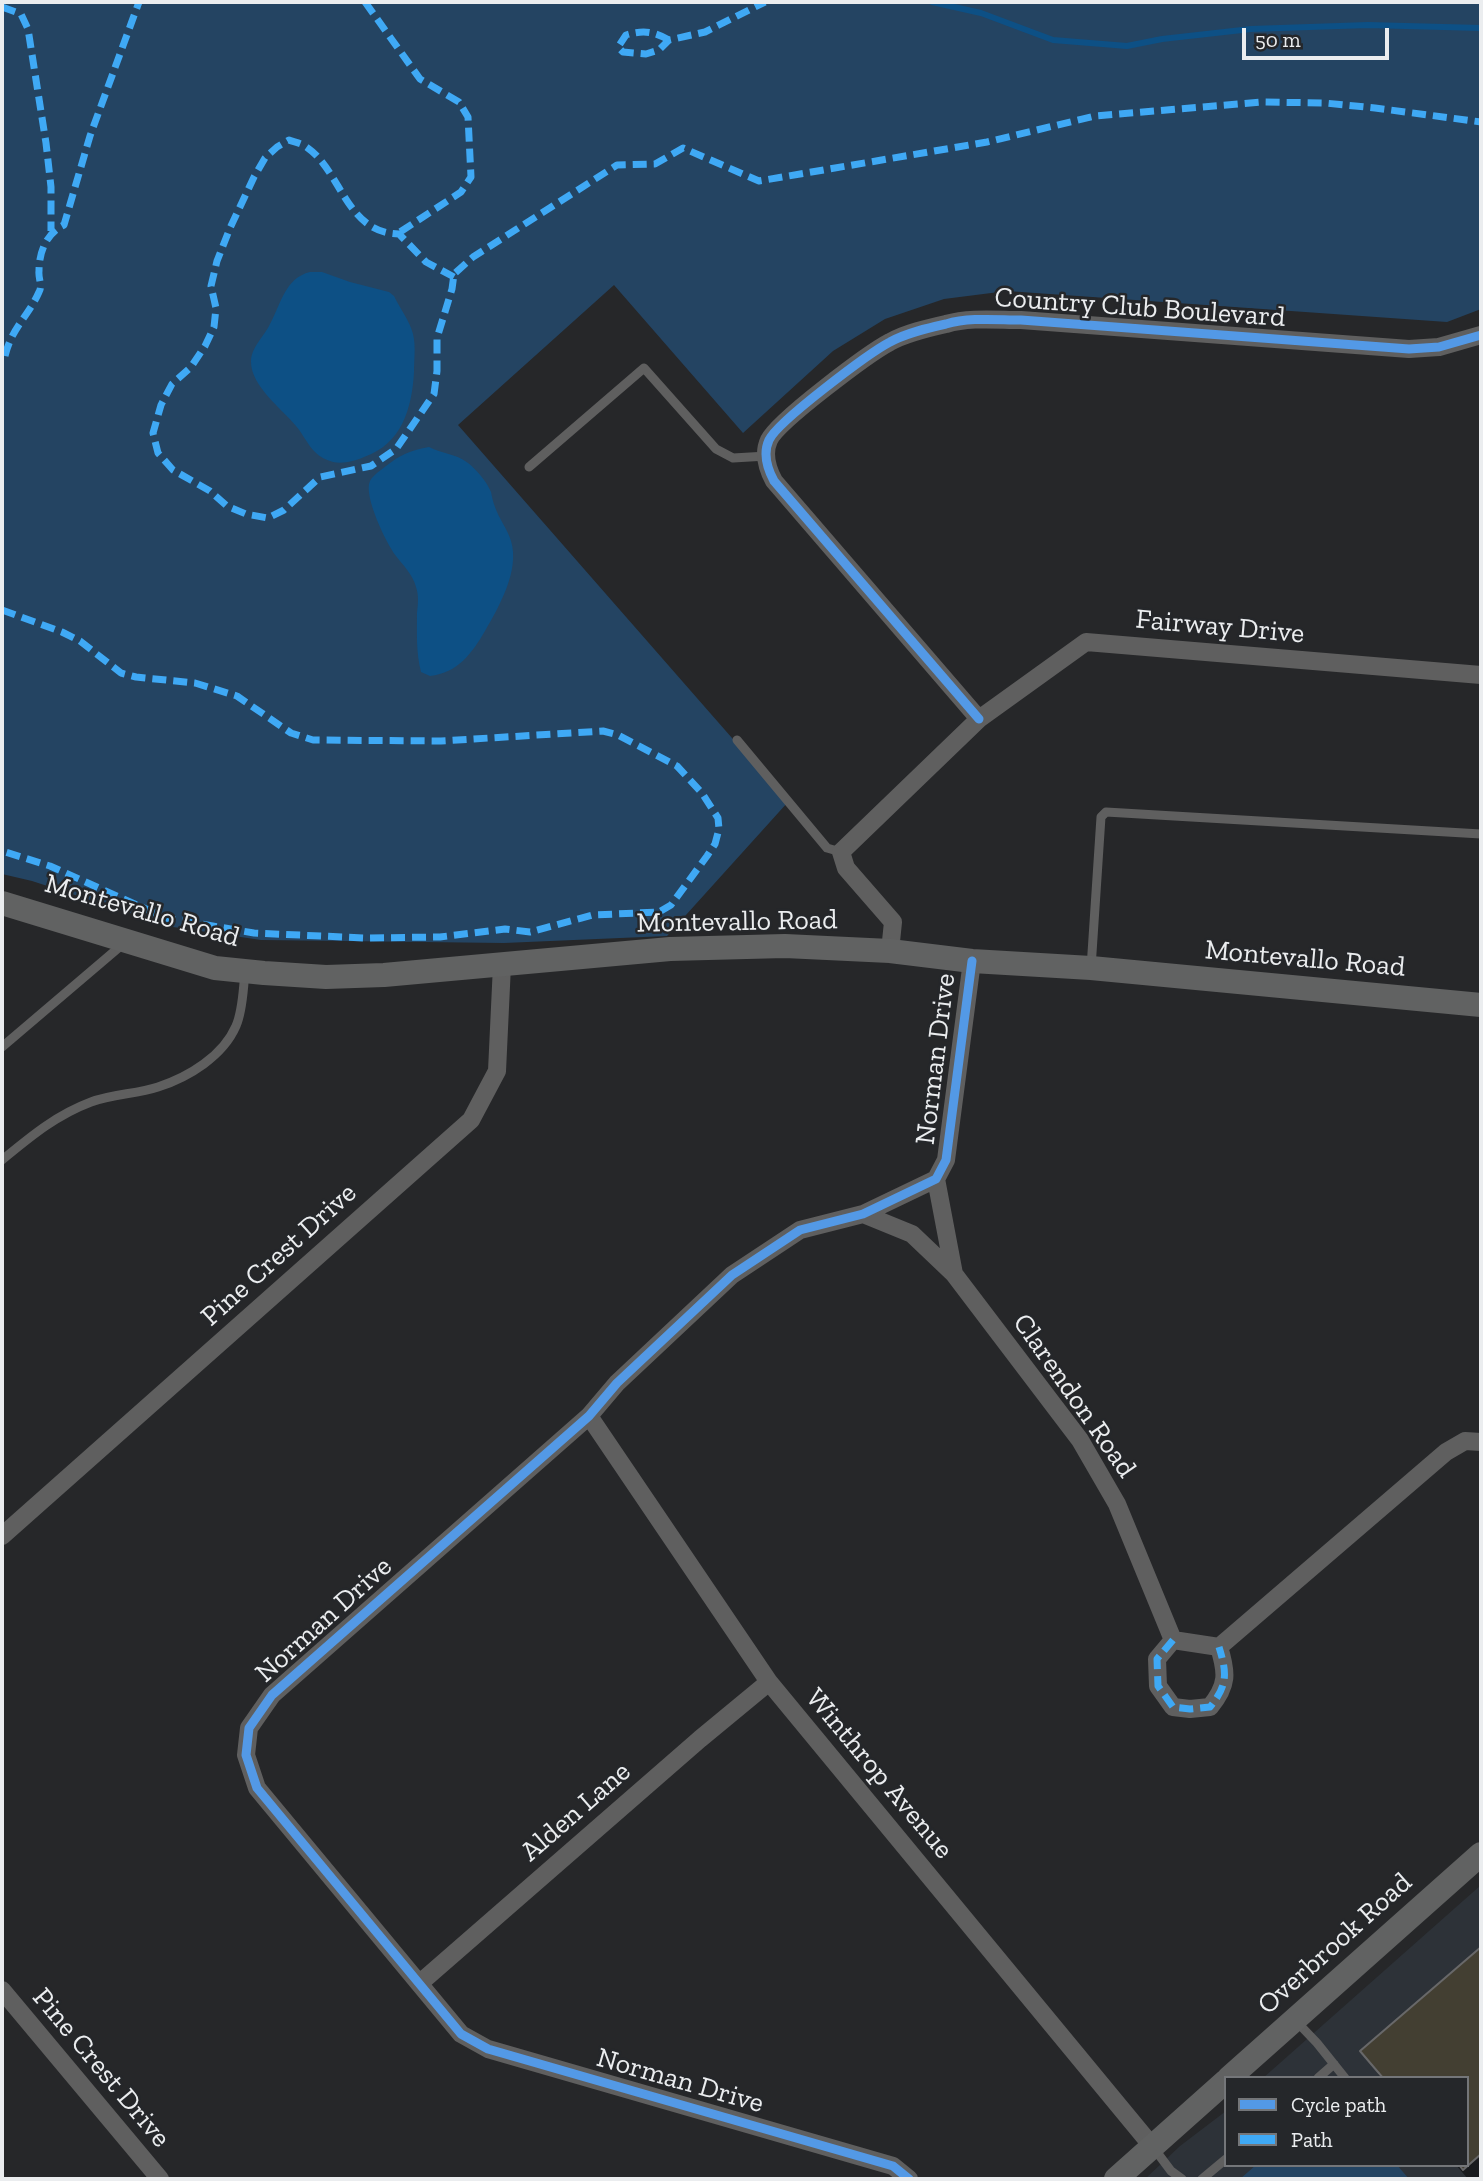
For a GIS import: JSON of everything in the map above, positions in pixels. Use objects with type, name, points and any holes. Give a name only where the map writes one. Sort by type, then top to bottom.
[{"type":"main road","name":"Montevallo Road","points":[[2,903],[215,968],[326,977],[384,975],[670,949],[785,946],[890,951],[972,961],[1091,968],[1481,1005]]},
{"type":"main road","name":"Overbrook Road","points":[[1230,2076],[1481,1854]]},
{"type":"main road","name":"Overbrook Road","points":[[1116,2179],[1224,2082]]},
{"type":"street","name":"Country Club Boulevard","points":[[767,456],[770,438],[785,422],[849,369],[891,341],[949,323],[1021,320],[1409,349],[1439,347],[1481,335]]},
{"type":"street","points":[[767,456],[768,470],[774,481],[979,719],[841,852],[846,867],[893,922],[890,951]]},
{"type":"street","name":"Fairway Drive","points":[[979,719],[1086,642],[1481,676]]},
{"type":"street","name":"Norman Drive","points":[[909,2179],[893,2166],[488,2049],[461,2034],[257,1788],[246,1755],[249,1728],[272,1695],[589,1416],[617,1383],[732,1275],[800,1230],[863,1214],[936,1179],[946,1160],[972,961]]},
{"type":"street","name":"Pine Crest Drive","points":[[2,1536],[471,1120],[497,1071],[502,965]]},
{"type":"street","name":"Clarendon Road","points":[[936,1179],[954,1273],[1080,1440],[1117,1504],[1173,1640]]},
{"type":"street","points":[[863,1214],[912,1234],[954,1273]]},
{"type":"street","name":"Winthrop Avenue","points":[[589,1416],[769,1682],[1152,2146]]},
{"type":"street","points":[[1219,1647],[1225,1679],[1221,1693],[1210,1707],[1173,1707],[1158,1686],[1157,1659],[1173,1640],[1219,1647],[1446,1452],[1465,1441],[1481,1442]]},
{"type":"street","name":"Alden Lane","points":[[420,1983],[769,1682]]},
{"type":"street","name":"Pine Crest Drive","points":[[2,1990],[160,2179]]},
{"type":"lane","points":[[529,467],[644,368],[716,449],[733,458],[767,456]]},
{"type":"lane","points":[[737,740],[827,848],[841,852]]},
{"type":"lane","points":[[1091,968],[1101,817],[1106,813],[1481,834]]},
{"type":"lane","points":[[2,1047],[125,942]]},
{"type":"lane","points":[[2,1160],[43,1126],[67,1112],[94,1101],[158,1087],[184,1076],[207,1061],[228,1040],[237,1023],[246,971]]},
{"type":"lane","points":[[1295,2020],[1343,2076]]},
{"type":"lane","points":[[1320,2076],[1334,2064]]},
{"type":"lane","points":[[1152,2146],[1171,2171],[1182,2179]]},
{"type":"lane","points":[[1202,2179],[1224,2161]]},
{"type":"shaded area","points":[[2,2],[1481,2],[1481,309],[1447,322],[1007,291],[944,299],[885,319],[833,351],[743,433],[614,285],[458,425],[788,802],[667,936],[504,943],[261,940],[173,927],[32,881],[2,874]]},
{"type":"shaded area","points":[[310,272],[322,272],[389,292],[410,324],[413,334],[413,385],[402,423],[388,443],[377,451],[349,462],[333,462],[315,452],[296,426],[268,397],[252,371],[253,352],[289,286]]},
{"type":"shaded area","points":[[429,447],[463,460],[481,476],[491,492],[513,552],[507,588],[475,647],[463,661],[449,671],[430,676],[421,672],[419,665],[418,597],[415,583],[382,530],[369,488],[373,477],[391,462]]},
{"type":"shaded area","points":[[1481,1885],[1481,2179],[1145,2179],[1180,2146],[1224,2113],[1224,2167],[1469,2167],[1469,2076],[1265,2076]]},
{"type":"shaded area","points":[[1254,2167],[1399,2167],[1409,2179],[1240,2179]]},
{"type":"building","points":[[1481,1947],[1481,2154],[1469,2165],[1469,2076],[1381,2076],[1360,2051]]},
{"type":"waterway","points":[[932,2],[981,13],[1053,40],[1127,46],[1162,39],[1251,29],[1368,25],[1481,28]]},
{"type":"marked path","points":[[5,356],[12,337],[40,289],[39,264],[42,250],[53,233],[64,225],[90,136],[139,2]]},
{"type":"marked path","points":[[365,2],[420,79],[459,102],[468,117],[471,177],[461,192],[397,234]]},
{"type":"marked path","points":[[669,40],[653,33],[638,32],[626,35],[618,47],[623,52],[646,54],[659,50],[669,40],[705,32],[765,2]]},
{"type":"marked path","points":[[2,7],[21,14],[28,29],[46,143],[51,187],[51,231]]},
{"type":"marked path","points":[[454,277],[426,262],[399,234],[381,231],[367,223],[355,212],[328,170],[305,146],[289,140],[277,147],[265,158],[254,177],[217,261],[211,286],[216,308],[214,327],[191,367],[172,384],[161,405],[153,433],[158,453],[173,470],[210,491],[227,506],[246,514],[268,518],[284,510],[320,477],[371,466],[396,449],[434,394],[437,338],[452,289],[454,274],[473,257],[617,165],[655,164],[683,148],[759,181],[987,142],[1095,116],[1262,102],[1325,103],[1481,122]]},
{"type":"marked path","points":[[2,610],[80,641],[121,673],[195,683],[237,696],[291,733],[313,740],[441,741],[603,731],[618,735],[677,766],[702,793],[718,818],[719,829],[715,844],[707,856],[671,905],[659,912],[593,915],[530,932],[505,929],[440,937],[365,938],[254,933],[166,918],[50,866],[2,851]]},
{"type":"marked path","points":[[1173,1640],[1157,1659],[1158,1686],[1173,1707],[1210,1707],[1223,1685],[1224,1664],[1219,1647]]},
{"type":"cycle path","points":[[979,719],[774,481],[766,455],[769,440],[789,418],[825,388],[896,339],[964,320],[1021,320],[1409,349],[1439,347],[1481,335]]},
{"type":"cycle path","points":[[909,2179],[893,2166],[488,2049],[461,2034],[257,1788],[246,1755],[249,1728],[272,1695],[589,1416],[617,1383],[732,1275],[800,1230],[863,1214],[936,1179],[946,1160],[972,961]]}]
